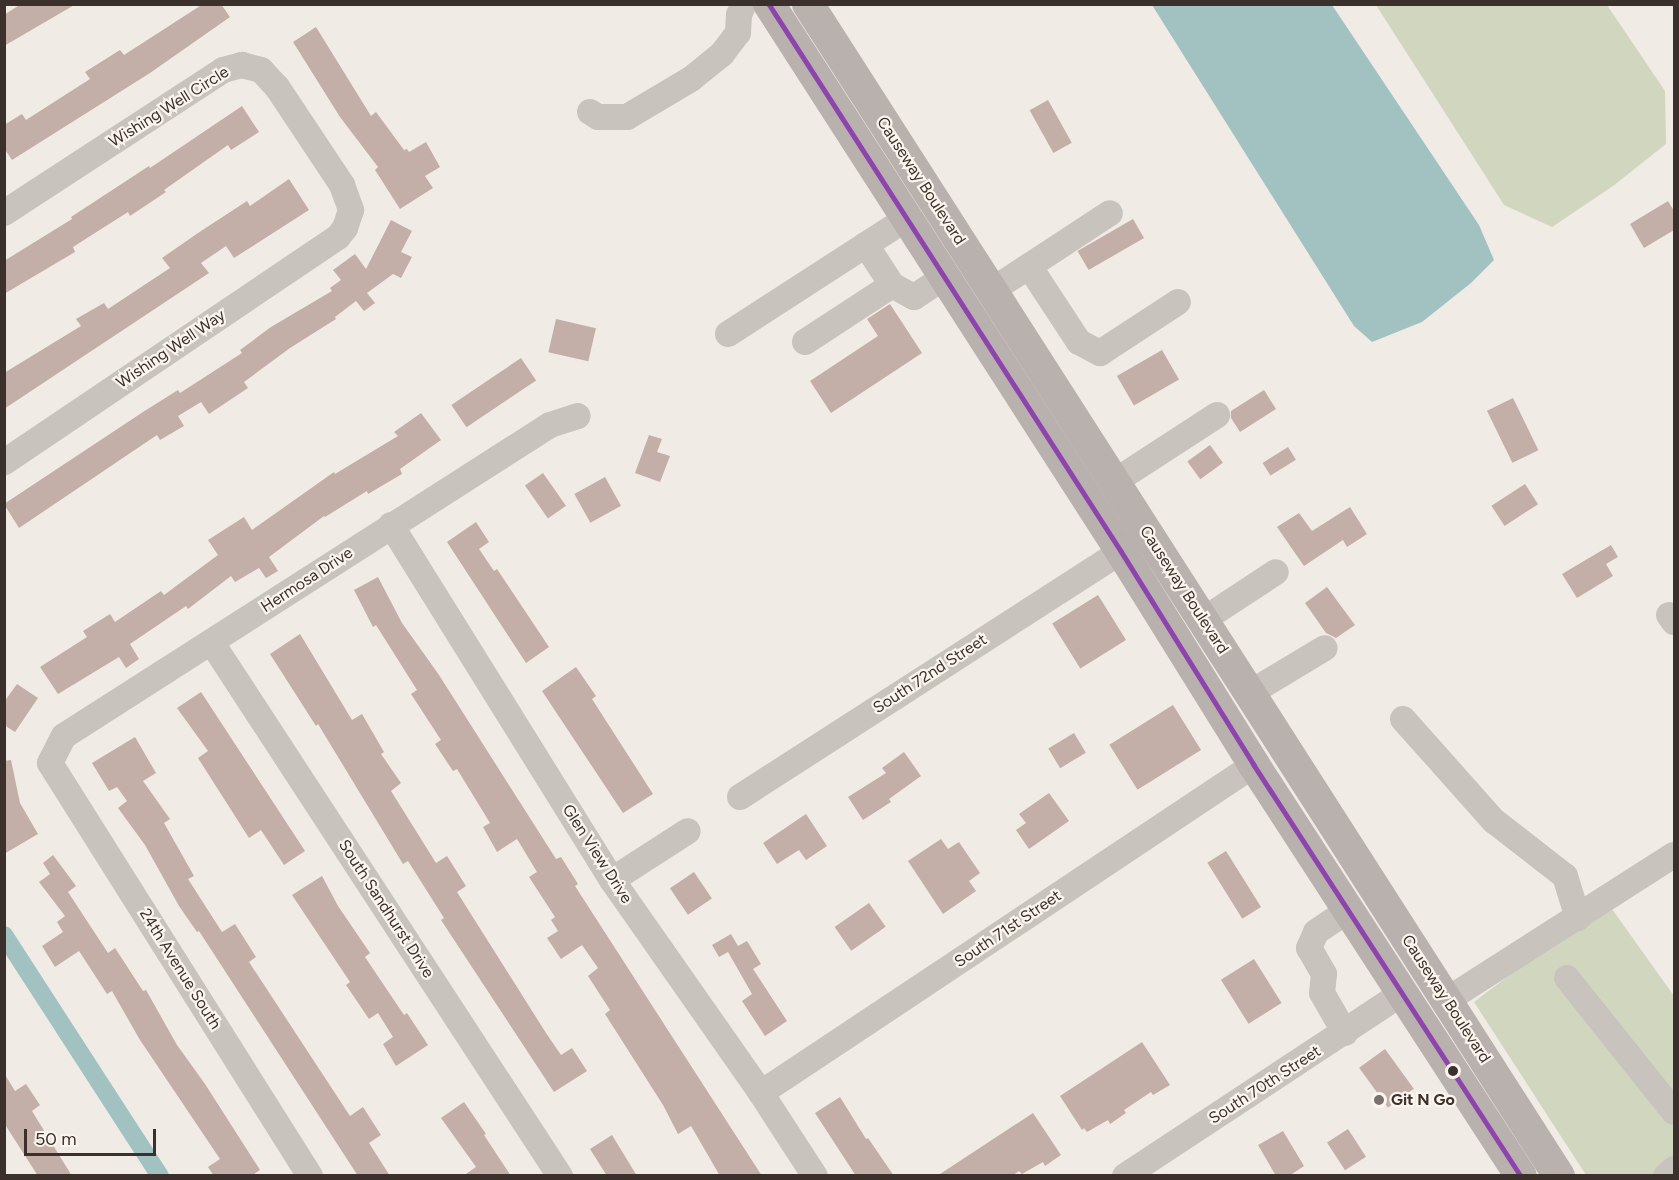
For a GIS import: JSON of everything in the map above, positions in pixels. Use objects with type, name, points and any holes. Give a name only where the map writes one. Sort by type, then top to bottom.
[{"type":"main road","name":"Causeway Boulevard","points":[[769,4],[1121,551],[1254,765],[1521,1176]]},
{"type":"main road","name":"Causeway Boulevard","points":[[808,4],[1559,1176]]},
{"type":"main road","points":[[1411,1006],[1439,987]]},
{"type":"street","points":[[590,112],[598,117],[627,117],[691,79],[722,54],[738,33],[739,15],[744,4]]},
{"type":"street","name":"Wishing Well Circle","points":[[4,213],[223,70],[242,65],[252,66],[268,75],[342,185],[351,210],[345,228],[338,237]]},
{"type":"street","points":[[866,245],[892,285],[914,297],[952,288],[989,286],[1029,266],[1110,213]]},
{"type":"street","points":[[728,334],[907,219]]},
{"type":"street","name":"Wishing Well Way","points":[[4,462],[338,237]]},
{"type":"street","points":[[1029,266],[1079,342],[1100,353],[1178,302]]},
{"type":"street","points":[[805,342],[892,285]]},
{"type":"street","points":[[1114,482],[1217,415]]},
{"type":"street","name":"Hermosa Drive","points":[[51,763],[64,736],[550,425],[578,416]]},
{"type":"street","name":"Glen View Drive","points":[[391,525],[612,880],[761,1093],[815,1176]]},
{"type":"street","name":"South 72nd Street","points":[[740,797],[1121,551]]},
{"type":"street","points":[[1203,620],[1276,572]]},
{"type":"street","name":"South Sandhurst Drive","points":[[212,643],[560,1176]]},
{"type":"street","points":[[1250,693],[1325,648]]},
{"type":"street","points":[[1403,719],[1494,821],[1565,876],[1578,918]]},
{"type":"street","name":"24th Avenue South","points":[[51,763],[310,1176]]},
{"type":"street","name":"South 71st Street","points":[[761,1093],[1254,765]]},
{"type":"street","points":[[612,880],[688,831]]},
{"type":"street","points":[[1439,987],[1578,918],[1674,855]]},
{"type":"street","points":[[1345,1033],[1322,993],[1324,974],[1309,948],[1316,932],[1349,910]]},
{"type":"street","points":[[1567,978],[1674,1112]]},
{"type":"street","name":"South 70th Street","points":[[1125,1176],[1345,1033],[1411,1006]]},
{"type":"street","points":[[1666,1176],[1674,1169]]},
{"type":"green space","points":[[1376,5],[1607,5],[1665,91],[1666,144],[1613,186],[1552,227],[1504,205]]},
{"type":"green space","points":[[1612,909],[1674,996],[1674,1175],[1586,1175],[1474,1002],[1531,959]]},
{"type":"water","points":[[1152,5],[1332,5],[1479,225],[1494,260],[1471,283],[1422,322],[1372,342],[1354,326]]},
{"type":"building","points":[[21,4],[76,4],[4,46],[4,15]]},
{"type":"building","points":[[203,4],[221,4],[230,17],[150,73],[12,160],[4,148],[4,125],[22,114],[26,120],[90,79],[85,72],[120,50],[124,55]]},
{"type":"building","points":[[316,27],[371,116],[376,112],[404,150],[407,149],[409,152],[426,142],[440,167],[425,176],[433,188],[400,209],[375,170],[378,167],[340,117],[293,42]]},
{"type":"building","points":[[1048,100],[1072,143],[1053,153],[1030,110]]},
{"type":"building","points":[[242,106],[259,132],[231,150],[228,145],[130,216],[128,212],[73,247],[75,252],[4,294],[4,261],[72,219],[71,217],[149,166],[150,168]]},
{"type":"building","points":[[289,179],[309,210],[234,258],[226,246],[201,263],[209,273],[4,409],[4,373],[81,326],[76,319],[104,303],[108,309],[170,268],[162,258],[247,201],[250,206]]},
{"type":"building","points":[[1668,201],[1674,211],[1674,230],[1644,248],[1630,224]]},
{"type":"building","points":[[1133,219],[1144,238],[1089,270],[1078,251]]},
{"type":"building","points":[[391,220],[412,231],[401,252],[412,257],[401,278],[393,274],[367,293],[375,303],[364,311],[356,301],[335,317],[336,319],[290,348],[244,382],[248,388],[209,414],[201,402],[178,416],[184,426],[160,440],[157,435],[19,528],[4,504],[143,412],[178,390],[180,393],[242,353],[240,350],[271,327],[332,291],[330,288],[341,280],[333,270],[355,254],[366,269]]},
{"type":"building","points":[[890,304],[922,353],[831,413],[810,381],[878,336],[867,319]]},
{"type":"building","points":[[556,319],[596,328],[588,361],[548,352]]},
{"type":"building","points":[[1162,350],[1179,379],[1134,405],[1117,376]]},
{"type":"building","points":[[521,358],[536,380],[466,427],[451,405]]},
{"type":"building","points":[[1264,390],[1276,409],[1240,432],[1231,418],[1231,411]]},
{"type":"building","points":[[1513,398],[1538,450],[1512,463],[1487,411]]},
{"type":"building","points":[[421,413],[441,440],[400,469],[402,474],[324,516],[269,557],[278,571],[266,578],[259,568],[235,582],[231,576],[188,609],[186,606],[130,644],[139,659],[126,668],[119,657],[58,694],[40,667],[87,637],[83,631],[110,614],[115,622],[161,591],[164,595],[218,555],[208,540],[244,517],[252,530],[334,472],[335,474],[398,436],[394,432]]},
{"type":"building","points":[[649,435],[662,439],[657,452],[670,456],[660,482],[635,473]]},
{"type":"building","points":[[1210,445],[1223,463],[1200,479],[1187,461]]},
{"type":"building","points":[[1288,447],[1296,460],[1271,476],[1263,463]]},
{"type":"building","points":[[543,473],[566,506],[548,518],[525,486]]},
{"type":"building","points":[[605,477],[621,506],[590,523],[574,494]]},
{"type":"building","points":[[1525,484],[1538,504],[1505,526],[1491,506]]},
{"type":"building","points":[[1350,507],[1367,534],[1347,547],[1343,540],[1304,566],[1277,527],[1299,513],[1312,531]]},
{"type":"building","points":[[476,522],[489,542],[479,549],[494,571],[497,569],[549,647],[526,663],[447,542]]},
{"type":"building","points":[[1611,545],[1618,557],[1606,564],[1613,576],[1577,598],[1562,574]]},
{"type":"building","points":[[378,577],[402,623],[439,675],[556,859],[561,857],[578,884],[575,886],[762,1176],[720,1176],[691,1126],[678,1134],[663,1105],[605,1014],[610,1010],[588,976],[598,968],[582,945],[561,959],[547,938],[558,931],[551,920],[555,917],[529,877],[537,872],[517,839],[497,852],[483,827],[490,823],[457,769],[453,771],[435,744],[441,740],[411,694],[417,690],[376,625],[373,627],[354,590]]},
{"type":"building","points":[[1327,587],[1355,625],[1336,638],[1326,633],[1305,603]]},
{"type":"building","points":[[1098,595],[1126,640],[1080,669],[1052,624]]},
{"type":"building","points":[[300,634],[352,720],[362,714],[384,752],[381,754],[401,783],[391,791],[436,863],[447,856],[466,886],[457,892],[546,1033],[561,1055],[572,1048],[587,1071],[554,1092],[441,920],[444,918],[408,861],[403,864],[318,724],[316,726],[270,654]]},
{"type":"building","points":[[576,667],[596,696],[592,699],[653,794],[623,813],[542,691]]},
{"type":"building","points":[[17,684],[38,698],[15,732],[4,725],[4,702]]},
{"type":"building","points":[[201,692],[305,851],[284,865],[261,830],[249,838],[198,758],[208,751],[177,708]]},
{"type":"building","points":[[1173,705],[1201,750],[1137,790],[1109,745]]},
{"type":"building","points":[[1074,733],[1086,753],[1060,768],[1048,748]]},
{"type":"building","points":[[135,737],[156,773],[143,781],[170,819],[164,823],[194,876],[188,879],[222,932],[235,924],[256,957],[249,962],[350,1116],[363,1107],[381,1135],[369,1143],[390,1176],[358,1176],[199,931],[197,932],[179,906],[145,845],[118,808],[127,801],[117,787],[109,791],[92,763]]},
{"type":"building","points":[[904,752],[921,776],[889,799],[891,802],[863,820],[848,797],[886,773],[882,768]]},
{"type":"building","points":[[11,760],[20,803],[38,834],[4,854],[4,761]]},
{"type":"building","points":[[1049,793],[1069,821],[1029,849],[1016,830],[1026,823],[1019,814]]},
{"type":"building","points":[[806,814],[827,846],[806,860],[799,850],[777,864],[763,843]]},
{"type":"building","points":[[941,839],[948,849],[959,842],[980,873],[969,881],[976,891],[943,914],[908,861]]},
{"type":"building","points":[[1226,851],[1261,907],[1242,919],[1207,863]]},
{"type":"building","points":[[53,855],[76,886],[68,892],[108,953],[115,948],[143,991],[146,990],[177,1045],[260,1170],[251,1176],[214,1176],[208,1167],[220,1159],[140,1040],[112,991],[107,994],[79,951],[55,967],[42,946],[63,932],[57,922],[65,916],[39,882],[50,874],[43,863]]},
{"type":"building","points":[[694,872],[712,899],[688,915],[670,888]]},
{"type":"building","points":[[322,876],[338,906],[370,953],[365,957],[404,1015],[407,1013],[428,1045],[396,1066],[383,1044],[393,1037],[378,1013],[369,1019],[346,985],[350,982],[292,895]]},
{"type":"building","points":[[869,903],[886,927],[851,951],[835,927]]},
{"type":"building","points":[[731,934],[738,946],[747,941],[761,964],[753,969],[787,1021],[765,1036],[742,1001],[752,994],[728,952],[719,957],[712,945]]},
{"type":"building","points":[[1254,959],[1282,1003],[1248,1024],[1221,980]]},
{"type":"building","points":[[1142,1042],[1170,1085],[1153,1095],[1151,1092],[1124,1110],[1126,1113],[1110,1124],[1108,1120],[1087,1132],[1084,1128],[1082,1130],[1060,1096]]},
{"type":"building","points":[[1385,1049],[1414,1089],[1388,1107],[1359,1068]]},
{"type":"building","points":[[4,1073],[15,1091],[26,1084],[40,1105],[32,1111],[72,1176],[38,1176],[4,1123]]},
{"type":"building","points":[[840,1097],[866,1139],[868,1138],[894,1176],[856,1176],[815,1113]]},
{"type":"building","points":[[464,1102],[511,1176],[463,1176],[476,1167],[441,1118]]},
{"type":"building","points":[[1033,1113],[1061,1155],[1045,1166],[1043,1162],[1022,1174],[1019,1171],[1012,1176],[937,1176]]},
{"type":"building","points":[[1348,1129],[1366,1157],[1345,1170],[1327,1143]]},
{"type":"building","points":[[1283,1131],[1304,1166],[1289,1176],[1276,1176],[1258,1145]]},
{"type":"building","points":[[612,1135],[637,1176],[607,1176],[590,1149]]},
{"type":"waterway","points":[[4,935],[160,1176]]},
{"type":"transit line","points":[[769,4],[1121,551],[1254,765],[1521,1176]]},
{"type":"place","name":"Git N Go","points":[[1379,1100]]}]
